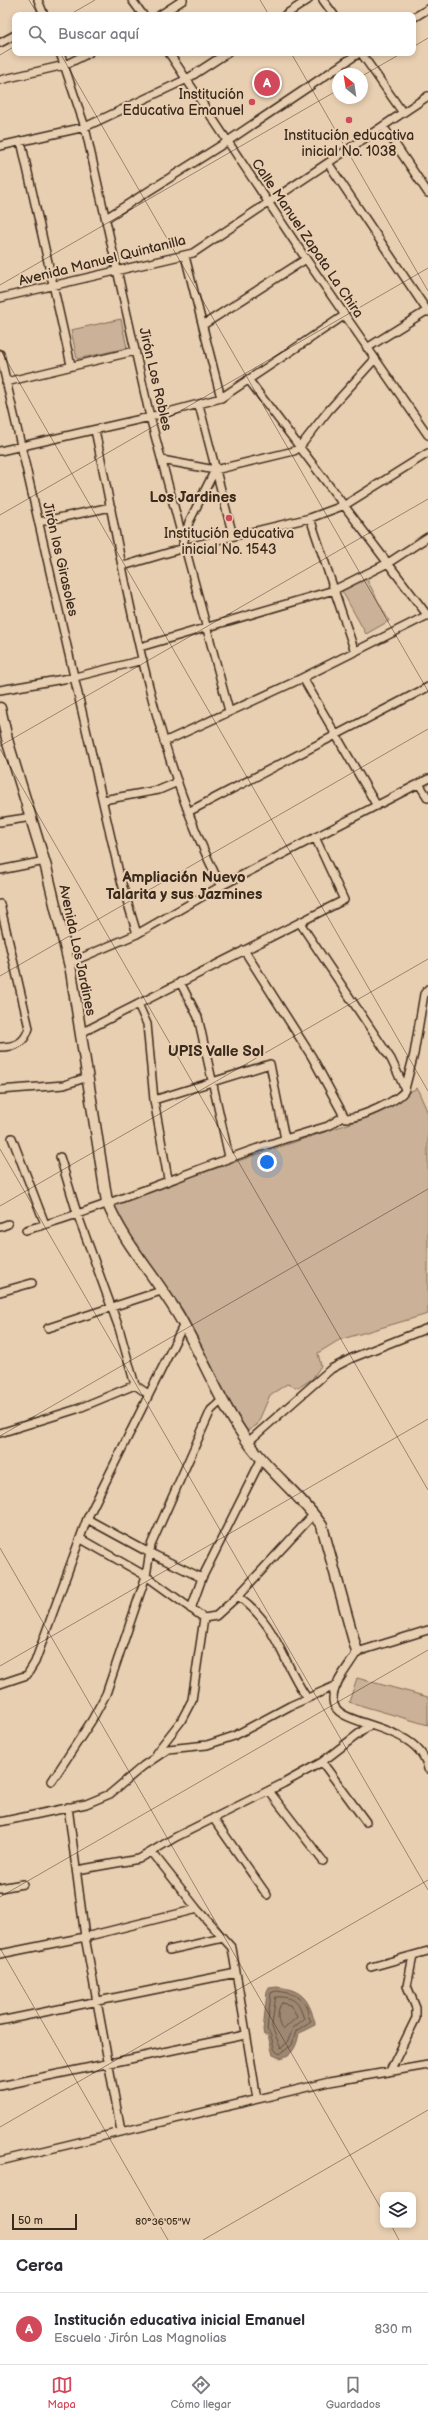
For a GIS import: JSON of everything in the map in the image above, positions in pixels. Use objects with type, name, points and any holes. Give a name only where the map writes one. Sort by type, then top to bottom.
[{"type":"street","points":[[38,0],[43,12]]},
{"type":"street","points":[[132,0],[141,12]]},
{"type":"street","points":[[165,12],[183,0]]},
{"type":"street","points":[[290,12],[308,0]]},
{"type":"street","points":[[324,0],[332,12]]},
{"type":"street","points":[[416,16],[428,9]]},
{"type":"street","points":[[0,43],[12,37]]},
{"type":"street","name":"Jirón Los Robles","points":[[61,56],[85,127],[150,417],[183,546],[229,711]]},
{"type":"street","points":[[0,80],[65,66],[83,56]]},
{"type":"street","name":"Calle Manuel Zapata La Chira","points":[[171,56],[306,259],[428,435]]},
{"type":"street","points":[[0,146],[85,127],[187,79],[222,56]]},
{"type":"street","points":[[106,218],[228,142],[356,56]]},
{"type":"street","points":[[362,56],[403,113]]},
{"type":"street","name":"Avenida Manuel Quintanilla","points":[[0,298],[193,253],[428,96]]},
{"type":"street","points":[[383,126],[428,193]]},
{"type":"street","points":[[21,141],[52,286],[71,365]]},
{"type":"street","points":[[328,163],[428,310],[367,348]]},
{"type":"street","points":[[185,256],[221,398]]},
{"type":"street","points":[[203,325],[306,259]]},
{"type":"street","points":[[0,451],[150,417],[221,398],[345,315]]},
{"type":"street","points":[[6,382],[71,365],[135,351]]},
{"type":"street","name":"Jirón los Girasoles","points":[[0,354],[120,877],[137,934]]},
{"type":"street","points":[[162,460],[215,470],[227,469],[299,448],[328,411],[375,359]]},
{"type":"street","points":[[164,742],[303,678],[428,616],[248,379]]},
{"type":"street","points":[[199,405],[233,536]]},
{"type":"street","points":[[95,430],[154,712],[199,843],[221,886]]},
{"type":"street","points":[[123,566],[183,546],[310,518],[345,505],[428,453]]},
{"type":"street","points":[[183,546],[189,522],[215,470]]},
{"type":"street","points":[[39,522],[111,507]]},
{"type":"street","points":[[310,518],[355,652]]},
{"type":"street","points":[[140,647],[334,590],[388,563],[428,537]]},
{"type":"street","points":[[0,690],[75,677],[143,660]]},
{"type":"street","points":[[303,678],[377,806]]},
{"type":"street","points":[[188,812],[428,687]]},
{"type":"street","name":"Avenida Los Jardines","points":[[0,708],[4,743],[32,817],[45,861],[69,963],[107,1202],[122,1235],[184,1324],[221,1401],[248,1442],[261,1460],[314,1514],[322,1526],[357,1652]]},
{"type":"street","points":[[69,963],[137,934],[221,886],[428,779]]},
{"type":"street","points":[[103,800],[159,790],[178,782]]},
{"type":"street","points":[[419,784],[428,798]]},
{"type":"street","points":[[0,822],[32,817]]},
{"type":"street","points":[[81,1033],[344,900],[315,837]]},
{"type":"street","points":[[0,870],[45,861]]},
{"type":"street","points":[[0,904],[29,1028],[26,1038],[20,1043],[0,1047]]},
{"type":"street","points":[[300,923],[391,1059],[405,1089]]},
{"type":"street","points":[[244,950],[312,1057],[344,1116],[342,1117]]},
{"type":"street","points":[[180,982],[198,1017],[229,1157]]},
{"type":"street","points":[[26,1230],[77,1213],[229,1157],[328,1126],[342,1117],[350,1119],[362,1116],[401,1096],[405,1089],[414,1054],[424,994],[428,989]]},
{"type":"street","points":[[138,1004],[147,1024],[154,1100],[168,1179]]},
{"type":"street","points":[[154,1100],[270,1064],[285,1139]]},
{"type":"street","points":[[0,1090],[64,1085],[88,1078]]},
{"type":"street","points":[[12,1138],[45,1224]]},
{"type":"street","points":[[60,1157],[77,1213],[111,1308],[135,1385],[148,1394]]},
{"type":"street","points":[[0,1226],[8,1224]]},
{"type":"street","points":[[0,1292],[32,1283]]},
{"type":"street","points":[[48,1328],[161,1291]]},
{"type":"street","points":[[0,1684],[26,1675],[35,1662],[87,1519],[184,1324]]},
{"type":"street","points":[[248,1442],[332,1369],[352,1358],[428,1328]]},
{"type":"street","points":[[0,1433],[77,1409],[135,1385]]},
{"type":"street","points":[[52,1781],[99,1709],[146,1576],[149,1552],[211,1410],[221,1401]]},
{"type":"street","points":[[191,1609],[202,1578],[261,1460]]},
{"type":"street","points":[[81,1539],[146,1576],[204,1618],[216,1616],[238,1596],[314,1514]]},
{"type":"street","points":[[87,1519],[202,1578]]},
{"type":"street","points":[[238,1596],[250,1604],[273,1632],[281,1647],[287,1667],[307,1698]]},
{"type":"street","points":[[0,1822],[68,1807],[110,1794],[143,1766],[162,1747],[189,1708],[204,1618]]},
{"type":"street","points":[[428,1630],[357,1652],[337,1685],[332,1699],[337,1710],[342,1714],[370,1725],[397,1733],[408,1739],[419,1750],[428,1769]]},
{"type":"street","points":[[143,1766],[168,1749],[207,1745],[234,1736],[307,1698],[337,1685]]},
{"type":"street","points":[[77,1870],[139,1859],[213,1818],[269,1791],[322,1762],[370,1725]]},
{"type":"street","points":[[322,1762],[366,1822]]},
{"type":"street","points":[[269,1791],[323,1861]]},
{"type":"street","points":[[68,1807],[85,1938],[122,2131]]},
{"type":"street","points":[[213,1818],[267,1895]]},
{"type":"street","points":[[152,1852],[197,1909],[232,1948],[245,2035],[258,2099]]},
{"type":"street","points":[[0,1888],[23,1884]]},
{"type":"street","points":[[0,1954],[85,1938],[197,1909]]},
{"type":"street","points":[[170,1950],[223,1938]]},
{"type":"street","points":[[371,1968],[428,1952]]},
{"type":"street","points":[[390,2071],[416,2018],[416,2008],[407,1986],[413,1956]]},
{"type":"street","points":[[0,2021],[236,1973]]},
{"type":"street","points":[[0,2086],[245,2035]]},
{"type":"street","points":[[0,2161],[258,2099],[390,2071],[408,2070],[428,2065]]},
{"type":"shaded area","points":[[121,319],[127,348],[77,359],[71,330]]},
{"type":"shaded area","points":[[366,578],[389,621],[366,634],[342,591]]},
{"type":"shaded area","points":[[417,1088],[428,1113],[428,1314],[339,1340],[318,1353],[321,1366],[312,1379],[298,1388],[287,1384],[270,1395],[257,1425],[247,1431],[222,1389],[183,1310],[135,1246],[122,1226],[113,1203],[351,1123]]},
{"type":"shaded area","points":[[357,1678],[428,1697],[428,1725],[349,1702]]},
{"type":"water","points":[[277,1987],[294,1991],[307,2001],[315,2025],[299,2033],[294,2049],[288,2055],[280,2058],[273,2055],[268,2035],[264,2035],[263,2031],[267,1992],[269,1988]]},
{"type":"place","name":"Institución educativa inicial Emanuel","points":[[267,83]]},
{"type":"place","name":"Institución Educativa Emanuel","points":[[252,102]]},
{"type":"place","name":"Institución educativa inicial No. 1038","points":[[349,120]]},
{"type":"place","name":"Institución educativa inicial No. 1543","points":[[229,518]]},
{"type":"district","name":"Los Jardines","points":[[193,497]]},
{"type":"district","name":"Ampliación Nuevo Talarita y sus Jazmines","points":[[184,886]]},
{"type":"district","name":"UPIS Valle Sol","points":[[216,1051]]}]
